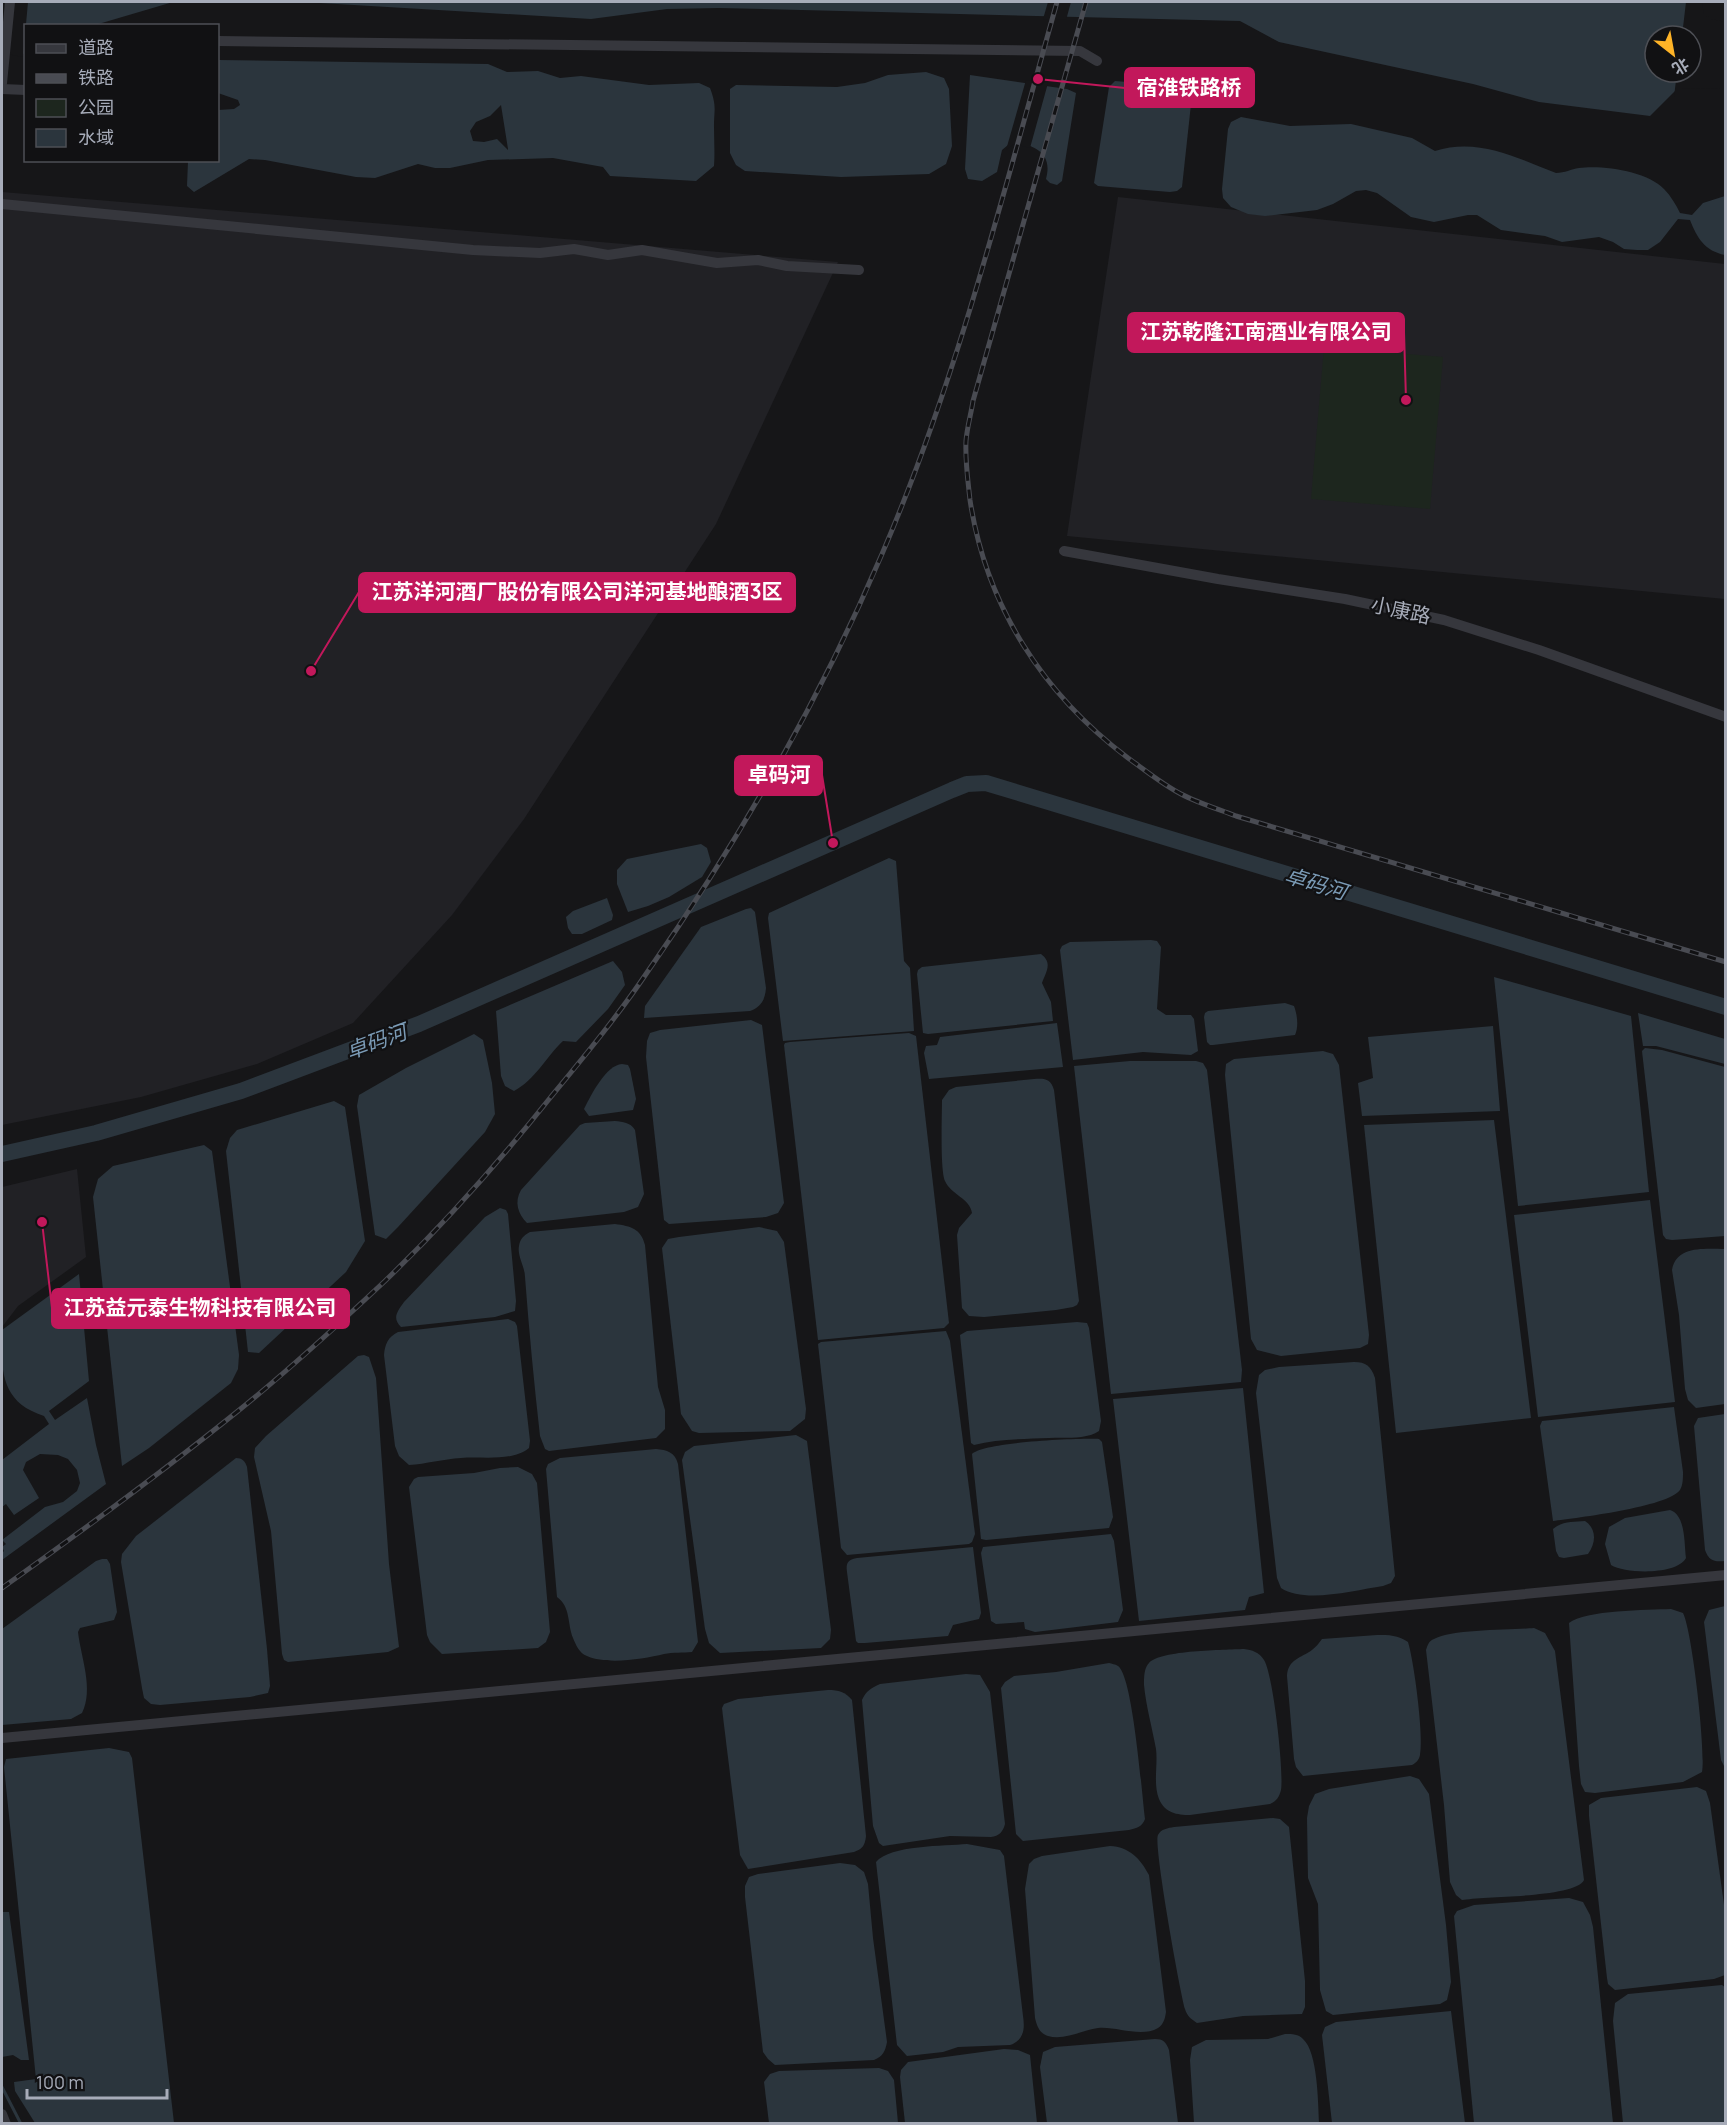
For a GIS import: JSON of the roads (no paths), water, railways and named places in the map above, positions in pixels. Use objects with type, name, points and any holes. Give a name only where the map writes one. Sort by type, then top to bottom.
[{"type":"street","points":[[2,83],[10,2]]},
{"type":"street","points":[[219,40],[1080,51],[1097,61]]},
{"type":"street","points":[[2,89],[24,90]]},
{"type":"street","points":[[2,204],[473,250],[540,253],[574,249],[608,255],[642,250],[717,262],[758,260],[786,266],[859,270]]},
{"type":"street","name":"小康路","points":[[1064,550],[1218,579],[1345,599],[1444,620],[1539,650],[1725,717]]},
{"type":"street","points":[[2,1738],[1725,1575]]},
{"type":"street","points":[[2,2114],[6,2124]]},
{"type":"water","points":[[2,2],[173,2],[98,24],[24,24],[24,54],[2,50]]},
{"type":"water","points":[[303,2],[1699,2],[1720,85],[1680,86],[1650,116],[1539,102],[1473,84],[1279,42],[1240,21],[719,8],[667,9],[591,19]]},
{"type":"water","points":[[219,60],[488,64],[507,72],[538,71],[560,78],[581,76],[649,85],[699,83],[710,88],[714,99],[714,166],[696,181],[610,176],[603,167],[553,158],[488,160],[450,168],[435,168],[418,164],[375,178],[356,177],[249,159],[194,192],[187,186],[188,162],[219,162],[219,110],[234,109],[240,105],[238,100],[219,93]],"holes":[[[501,105],[508,150],[497,139],[484,142],[473,141],[470,131],[476,122],[490,116]]]},
{"type":"water","points":[[926,72],[944,78],[949,89],[952,146],[946,164],[929,174],[841,177],[745,171],[736,165],[730,153],[730,89],[736,85],[837,87],[865,83],[888,75]]},
{"type":"water","points":[[970,75],[1067,89],[1076,93],[1062,181],[1057,185],[1050,183],[1046,179],[1047,162],[1040,152],[1014,140],[1002,150],[997,172],[982,181],[968,179],[965,169]]},
{"type":"water","points":[[1115,81],[1188,87],[1192,95],[1182,187],[1177,191],[1098,186],[1094,183],[1109,87]]},
{"type":"water","points":[[1241,117],[1290,126],[1351,124],[1412,138],[1435,151],[1467,146],[1497,151],[1556,173],[1589,167],[1624,171],[1656,183],[1669,195],[1680,213],[1692,215],[1703,203],[1725,196],[1725,255],[1712,250],[1703,243],[1690,220],[1678,219],[1660,242],[1648,250],[1624,249],[1599,237],[1562,242],[1545,236],[1501,230],[1477,215],[1434,222],[1411,217],[1377,193],[1366,190],[1356,191],[1317,210],[1265,216],[1248,214],[1231,207],[1223,198],[1222,189],[1228,129],[1231,122]]},
{"type":"water","points":[[701,844],[707,848],[711,862],[702,877],[669,897],[628,912],[617,884],[617,870],[627,859]]},
{"type":"water","points":[[889,858],[896,861],[904,961],[910,968],[914,1031],[783,1041],[769,913]]},
{"type":"water","points":[[607,898],[613,915],[612,920],[582,934],[572,934],[566,917],[573,911]]},
{"type":"water","points":[[751,908],[755,912],[766,988],[760,1005],[750,1011],[644,1018],[645,1006],[701,927]]},
{"type":"water","points":[[1157,941],[1161,947],[1157,1009],[1166,1015],[1191,1015],[1194,1019],[1198,1051],[1191,1055],[1143,1052],[1073,1060],[1060,950],[1062,946],[1070,942]]},
{"type":"water","points":[[1041,954],[1048,964],[1042,983],[1051,1002],[1053,1021],[923,1033],[917,974],[922,967]]},
{"type":"water","points":[[613,961],[622,972],[625,985],[608,1009],[576,1042],[563,1041],[534,1075],[521,1086],[514,1091],[505,1086],[501,1076],[496,1011]]},
{"type":"water","points":[[1494,977],[1631,1016],[1649,1192],[1518,1206]]},
{"type":"water","points":[[1285,1003],[1294,1006],[1295,1009],[1297,1024],[1295,1035],[1213,1045],[1207,1042],[1204,1017],[1208,1011]]},
{"type":"water","points":[[1638,1013],[1725,1039],[1725,1064],[1656,1046],[1643,1046]]},
{"type":"water","points":[[751,1020],[762,1025],[784,1203],[778,1213],[766,1217],[669,1224],[664,1220],[646,1057],[650,1033]]},
{"type":"water","points":[[1057,1023],[1063,1067],[929,1079],[924,1053],[926,1046],[937,1045],[940,1037]]},
{"type":"water","points":[[1493,1026],[1500,1111],[1362,1116],[1358,1083],[1373,1078],[1368,1037]]},
{"type":"water","points":[[909,1033],[916,1036],[949,1323],[944,1328],[818,1340],[784,1045],[790,1042]]},
{"type":"water","points":[[474,1034],[483,1040],[492,1083],[495,1114],[485,1132],[398,1227],[386,1239],[375,1235],[357,1106],[359,1095],[406,1068]]},
{"type":"water","points":[[1645,1048],[1662,1050],[1725,1067],[1725,1236],[1672,1240],[1666,1239],[1663,1235],[1642,1051]]},
{"type":"water","points":[[1323,1051],[1333,1054],[1339,1065],[1369,1335],[1368,1344],[1360,1348],[1281,1356],[1257,1350],[1251,1339],[1225,1075],[1226,1064],[1234,1059]]},
{"type":"water","points":[[1130,1061],[1196,1061],[1203,1063],[1207,1070],[1242,1370],[1241,1382],[1111,1394],[1074,1066]]},
{"type":"water","points":[[622,1064],[628,1065],[630,1069],[636,1099],[633,1110],[589,1116],[584,1109],[595,1089],[610,1069]]},
{"type":"water","points":[[1034,1079],[1047,1080],[1054,1090],[1079,1301],[1073,1307],[1056,1310],[984,1317],[969,1316],[962,1308],[957,1235],[959,1228],[972,1213],[968,1204],[951,1190],[943,1175],[942,1100],[949,1090],[956,1087]]},
{"type":"water","points":[[334,1101],[345,1107],[365,1241],[346,1272],[259,1353],[248,1352],[226,1151],[230,1138],[237,1130]]},
{"type":"water","points":[[1494,1120],[1531,1418],[1396,1433],[1364,1125]]},
{"type":"water","points":[[615,1121],[629,1124],[635,1130],[644,1194],[638,1207],[624,1212],[527,1223],[518,1208],[521,1190],[580,1125]]},
{"type":"water","points":[[204,1145],[212,1151],[239,1355],[238,1369],[231,1383],[149,1448],[122,1466],[93,1197],[98,1179],[113,1166]]},
{"type":"water","points":[[1650,1200],[1675,1402],[1538,1417],[1514,1215]]},
{"type":"water","points":[[500,1208],[506,1210],[508,1214],[515,1311],[495,1317],[401,1327],[396,1318],[404,1302],[485,1217]]},
{"type":"water","points":[[615,1224],[634,1229],[641,1235],[645,1245],[658,1387],[665,1410],[665,1429],[656,1438],[549,1451],[545,1449],[540,1436],[525,1273],[519,1254],[520,1244],[523,1237],[530,1232]]},
{"type":"water","points":[[759,1227],[777,1231],[784,1242],[806,1409],[805,1419],[790,1431],[699,1433],[692,1431],[681,1414],[662,1248],[668,1239]]},
{"type":"water","points":[[1701,1249],[1725,1249],[1725,1404],[1696,1408],[1688,1400],[1685,1389],[1679,1315],[1672,1270],[1679,1256],[1686,1252]]},
{"type":"water","points":[[79,1274],[89,1381],[49,1411],[55,1420],[87,1398],[106,1484],[2,1560],[4,1551],[2,1547],[6,1544],[2,1540],[45,1507],[63,1502],[77,1491],[80,1483],[77,1470],[68,1459],[58,1455],[40,1454],[26,1462],[23,1470],[39,1498],[14,1515],[6,1504],[2,1507],[2,1460],[49,1424],[44,1416],[19,1402],[6,1383],[2,1358],[2,1330]]},
{"type":"water","points":[[508,1319],[515,1322],[517,1326],[529,1448],[506,1457],[454,1459],[409,1465],[399,1456],[395,1446],[384,1355],[388,1341],[398,1332]]},
{"type":"water","points":[[1087,1323],[1089,1328],[1101,1421],[1099,1431],[1081,1437],[1011,1440],[974,1445],[971,1443],[960,1335],[967,1331]]},
{"type":"water","points":[[946,1331],[950,1341],[975,1534],[972,1542],[847,1555],[841,1548],[818,1344]]},
{"type":"water","points":[[358,1356],[369,1357],[376,1378],[389,1564],[399,1647],[388,1652],[288,1662],[284,1660],[282,1654],[271,1531],[254,1457],[255,1448]]},
{"type":"water","points":[[1354,1362],[1368,1366],[1375,1378],[1395,1576],[1391,1583],[1383,1586],[1345,1593],[1303,1595],[1291,1593],[1281,1588],[1277,1578],[1256,1393],[1259,1375],[1265,1370],[1279,1367]]},
{"type":"water","points":[[1243,1388],[1264,1593],[1249,1597],[1245,1610],[1139,1621],[1113,1399]]},
{"type":"water","points":[[1674,1407],[1683,1472],[1680,1490],[1658,1502],[1553,1521],[1540,1426],[1542,1421]]},
{"type":"water","points":[[1725,1414],[1725,1561],[1718,1561],[1710,1559],[1705,1550],[1694,1426],[1698,1418]]},
{"type":"water","points":[[796,1435],[807,1441],[831,1630],[830,1639],[821,1648],[720,1653],[709,1643],[705,1629],[682,1460],[685,1452],[694,1446]]},
{"type":"water","points":[[1099,1439],[1102,1442],[1113,1517],[1109,1528],[981,1539],[972,1454],[994,1446],[1052,1440]]},
{"type":"water","points":[[656,1449],[670,1452],[678,1464],[698,1642],[692,1652],[667,1653],[626,1660],[595,1659],[584,1655],[578,1648],[571,1632],[567,1610],[557,1597],[546,1469],[548,1464],[560,1458]]},
{"type":"water","points":[[236,1458],[243,1460],[247,1467],[267,1649],[270,1686],[268,1693],[250,1697],[151,1704],[144,1698],[142,1688],[121,1562],[122,1554],[136,1536]]},
{"type":"water","points":[[518,1467],[532,1474],[537,1483],[550,1632],[546,1642],[538,1648],[442,1654],[430,1642],[427,1635],[409,1487],[418,1477]]},
{"type":"water","points":[[1670,1510],[1675,1513],[1682,1524],[1686,1558],[1681,1564],[1673,1568],[1651,1571],[1628,1570],[1611,1565],[1605,1544],[1609,1527],[1625,1518]]},
{"type":"water","points":[[1585,1521],[1592,1528],[1594,1536],[1593,1545],[1588,1554],[1559,1557],[1553,1529],[1564,1523]]},
{"type":"water","points":[[1111,1534],[1114,1541],[1123,1610],[1118,1622],[1035,1632],[1025,1629],[1024,1622],[996,1624],[991,1621],[981,1553],[983,1547]]},
{"type":"water","points":[[973,1547],[981,1613],[979,1619],[953,1625],[948,1636],[865,1643],[856,1641],[847,1569],[849,1561],[857,1558]]},
{"type":"water","points":[[107,1559],[110,1564],[117,1612],[114,1620],[80,1628],[78,1632],[87,1684],[82,1713],[71,1719],[2,1725],[2,1629],[96,1561]]},
{"type":"water","points":[[1726,1606],[1725,1768],[1721,1760],[1704,1622],[1709,1610]]},
{"type":"water","points":[[1671,1609],[1683,1613],[1687,1624],[1700,1717],[1702,1772],[1683,1782],[1595,1793],[1585,1792],[1581,1784],[1579,1766],[1569,1623],[1588,1615],[1602,1613]]},
{"type":"water","points":[[1534,1628],[1545,1633],[1555,1651],[1584,1880],[1577,1886],[1547,1893],[1462,1900],[1456,1895],[1450,1882],[1444,1805],[1426,1650],[1432,1640],[1454,1633]]},
{"type":"water","points":[[1389,1635],[1408,1642],[1420,1716],[1419,1758],[1412,1765],[1303,1776],[1296,1767],[1294,1759],[1287,1676],[1292,1662],[1313,1649],[1322,1639]]},
{"type":"water","points":[[1244,1649],[1253,1651],[1264,1660],[1271,1683],[1282,1780],[1279,1795],[1270,1804],[1190,1815],[1172,1812],[1162,1804],[1157,1793],[1156,1749],[1144,1685],[1146,1667],[1155,1659],[1166,1655]]},
{"type":"water","points":[[1109,1663],[1118,1666],[1128,1691],[1139,1763],[1144,1822],[1139,1827],[1129,1830],[1023,1841],[1016,1834],[1001,1688],[1014,1676]]},
{"type":"water","points":[[966,1674],[980,1675],[990,1692],[1005,1824],[1003,1829],[998,1835],[991,1837],[950,1836],[883,1846],[879,1843],[873,1826],[862,1700],[869,1690],[880,1684]]},
{"type":"water","points":[[828,1690],[842,1692],[852,1700],[866,1836],[864,1845],[854,1852],[748,1869],[740,1855],[722,1708],[724,1704],[738,1699]]},
{"type":"water","points":[[109,1748],[129,1752],[132,1758],[174,2123],[35,2123],[15,2091],[14,2082],[36,2079],[4,1767],[6,1759]]},
{"type":"water","points":[[1410,1776],[1419,1779],[1429,1794],[1451,1982],[1447,2000],[1440,2004],[1333,2015],[1326,2011],[1320,1990],[1318,1904],[1308,1878],[1307,1818],[1309,1806],[1315,1794],[1329,1789]]},
{"type":"water","points":[[1697,1787],[1706,1791],[1710,1803],[1725,1912],[1725,1975],[1714,1979],[1615,1990],[1608,1984],[1607,1978],[1589,1805],[1601,1798]]},
{"type":"water","points":[[1280,1819],[1289,1827],[1305,1981],[1305,2007],[1302,2014],[1243,2016],[1197,2023],[1187,2014],[1182,1997],[1163,1889],[1158,1835],[1167,1828]]},
{"type":"water","points":[[967,1844],[1000,1850],[1004,1856],[1024,2021],[1022,2034],[1015,2043],[1010,2045],[958,2047],[943,2052],[907,2056],[897,2045],[876,1862],[883,1856],[905,1849]]},
{"type":"water","points":[[1110,1846],[1128,1851],[1142,1863],[1149,1875],[1165,2019],[1158,2028],[1144,2032],[1098,2028],[1060,2037],[1045,2035],[1040,2031],[1035,2018],[1025,1889],[1029,1864],[1042,1856]]},
{"type":"water","points":[[840,1863],[855,1865],[864,1872],[868,1884],[887,2042],[882,2055],[874,2060],[775,2065],[763,2052],[745,1886],[749,1877],[758,1874]]},
{"type":"water","points":[[1569,1898],[1583,1902],[1593,1927],[1613,2123],[1474,2123],[1454,1916],[1457,1911],[1474,1905]]},
{"type":"water","points":[[2,1912],[9,1912],[29,2060],[21,2060],[13,2055],[2,2057]]},
{"type":"water","points":[[1722,1985],[1726,1988],[1725,2123],[1623,2123],[1613,2021],[1615,2003],[1628,1994]]},
{"type":"water","points":[[1451,2011],[1465,2123],[1332,2123],[1322,2035],[1325,2027],[1336,2022]]},
{"type":"water","points":[[1285,2034],[1301,2037],[1312,2055],[1319,2123],[1194,2123],[1190,2060],[1192,2047],[1206,2040],[1268,2039]]},
{"type":"water","points":[[1155,2039],[1164,2041],[1169,2050],[1178,2123],[1047,2123],[1040,2067],[1043,2052],[1055,2047]]},
{"type":"water","points":[[1004,2049],[1018,2050],[1030,2055],[1037,2123],[905,2123],[900,2077],[901,2070],[908,2062]]},
{"type":"water","points":[[879,2068],[888,2071],[894,2080],[898,2123],[769,2123],[764,2082],[770,2074],[779,2071]]},
{"type":"waterway","name":"卓码河","points":[[2,1154],[96,1133],[241,1091],[419,1024],[967,784],[986,783],[1726,1007]]},
{"type":"waterway","points":[[2,2087],[21,2124]]},
{"type":"railway","points":[[2,1588],[180,1457],[238,1411],[276,1380],[385,1281],[450,1215],[531,1122],[612,1022],[680,924],[713,874],[804,717],[858,609],[882,554],[909,487],[957,350],[999,211],[1057,2]]},
{"type":"railway","points":[[1086,2],[973,401],[966,441],[970,500],[978,539],[989,576],[1023,645],[1070,706],[1097,733],[1154,777],[1201,803],[1236,816],[1726,962]]},
{"type":"place","name":"宿淮铁路桥","points":[[1038,79]]},
{"type":"place","name":"江苏乾隆江南酒业有限公司","points":[[1406,400]]},
{"type":"place","name":"江苏洋河酒厂股份有限公司洋河基地酿酒3区","points":[[311,671]]},
{"type":"place","name":"卓码河","points":[[833,843]]},
{"type":"place","name":"江苏益元泰生物科技有限公司","points":[[42,1222]]}]
